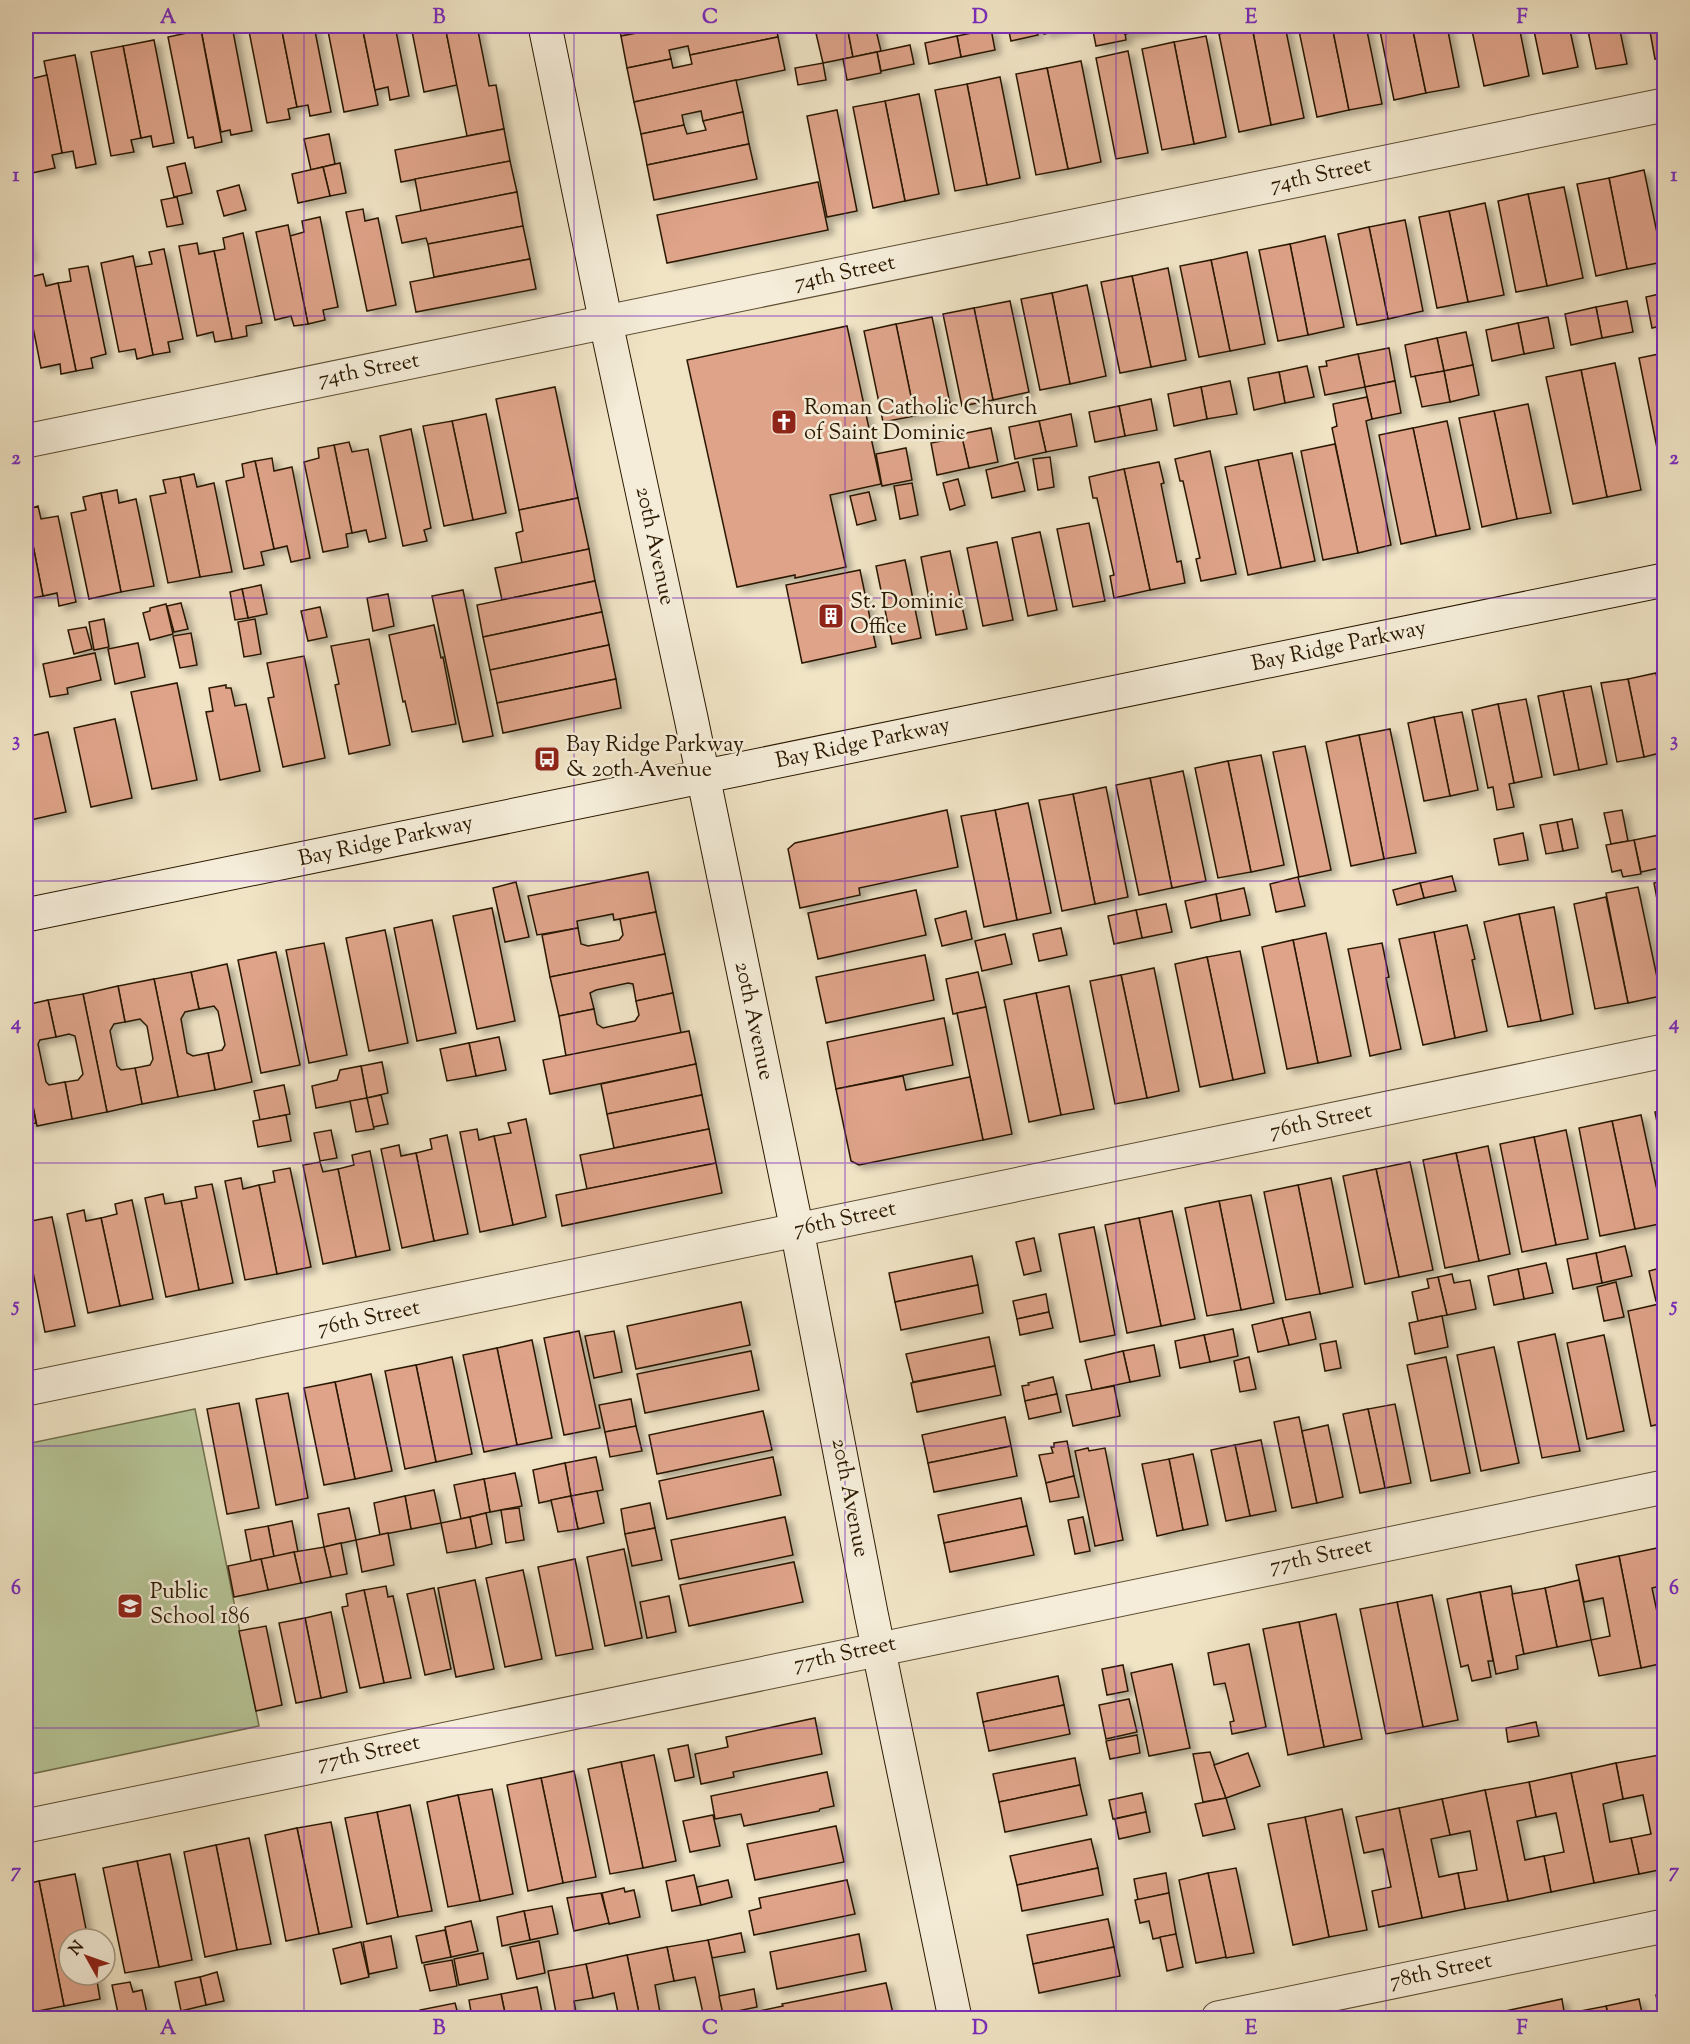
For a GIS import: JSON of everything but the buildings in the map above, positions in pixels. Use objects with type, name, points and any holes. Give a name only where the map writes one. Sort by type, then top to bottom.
[{"type":"street","name":"20th Avenue","points":[[545,26],[797,1230],[878,1648],[955,2019]]},
{"type":"street","name":"74th Street","points":[[26,441],[1665,105]]},
{"type":"street","name":"Bay Ridge Parkway","points":[[26,915],[1665,580]]},
{"type":"street","name":"76th Street","points":[[26,1389],[1665,1051]]},
{"type":"street","name":"77th Street","points":[[26,1826],[1665,1487]]},
{"type":"street","name":"78th Street","points":[[1218,2019],[1665,1926]]},
{"type":"green space","name":"Public School 186","points":[[195,1409],[259,1726],[26,1775],[26,1444]]},
{"type":"place","name":"Roman Catholic Church of Saint Dominic","points":[[784,422]]},
{"type":"place","name":"St. Dominic Office","points":[[831,616]]},
{"type":"place","name":"Bay Ridge Parkway & 20th Avenue","points":[[547,759]]},
{"type":"place","name":"Public School 186","points":[[130,1606]]}]
